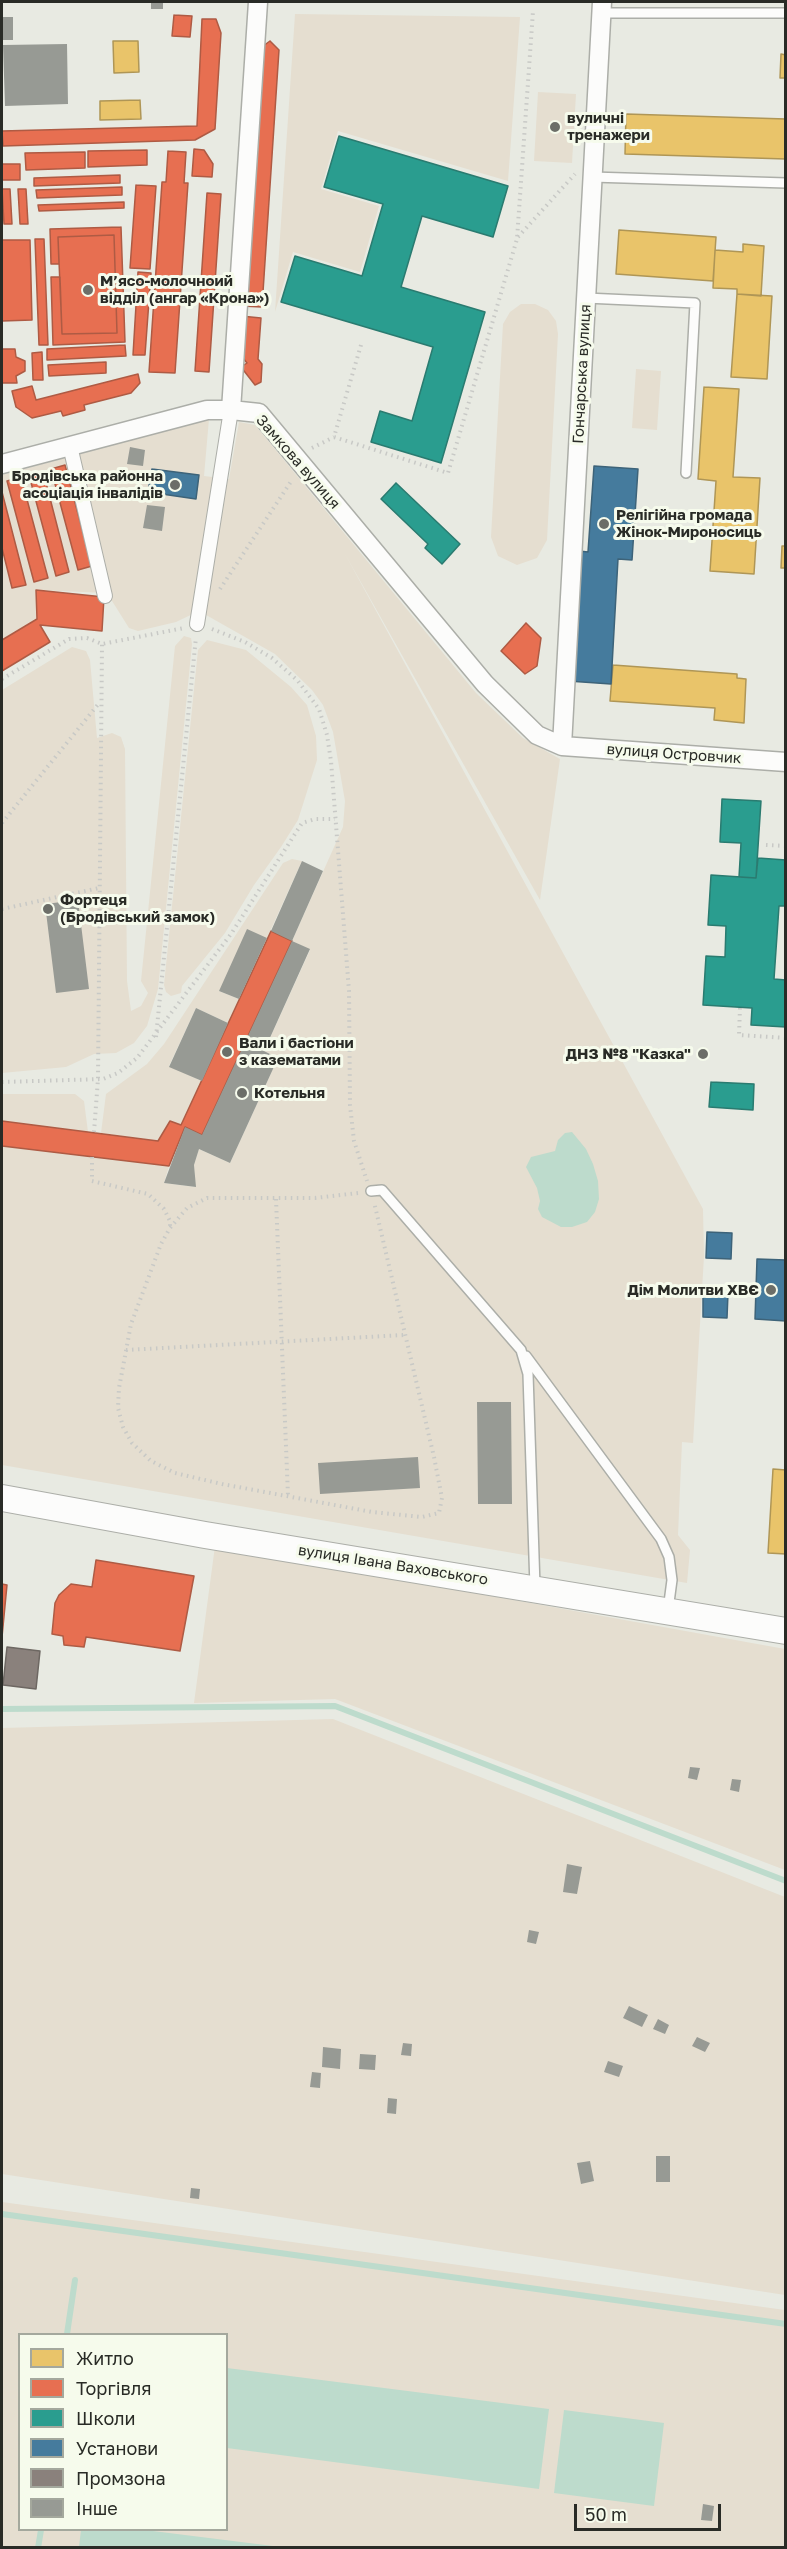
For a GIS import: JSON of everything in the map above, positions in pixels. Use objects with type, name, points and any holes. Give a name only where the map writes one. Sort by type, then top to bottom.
[{"type":"main road","name":"вулиця Івана Ваховського","points":[[2,1498],[205,1535],[535,1587],[786,1631]]},
{"type":"street","points":[[197,624],[231,410],[258,2]]},
{"type":"street","name":"Гончарська вулиця","points":[[562,746],[586,298],[586,173],[601,7]]},
{"type":"street","name":"Замкова вулиця","points":[[2,464],[207,410],[258,413],[510,712],[537,735],[562,746]]},
{"type":"street","points":[[70,446],[105,596]]},
{"type":"street","name":"вулиця Островчик","points":[[562,746],[786,762]]},
{"type":"lane","points":[[601,7],[786,13]]},
{"type":"lane","points":[[586,173],[786,183]]},
{"type":"lane","points":[[586,298],[695,303],[686,473]]},
{"type":"lane","points":[[371,1191],[382,1190],[521,1350],[661,1539],[669,1557],[672,1580],[668,1610]]},
{"type":"lane","points":[[521,1350],[528,1374],[535,1587]]},
{"type":"path","points":[[334,436],[448,473],[516,239],[533,11]]},
{"type":"path","points":[[516,239],[586,173]]},
{"type":"path","points":[[217,594],[312,449],[334,436],[362,345]]},
{"type":"path","points":[[156,1037],[197,624]]},
{"type":"path","points":[[2,679],[69,639],[87,638],[102,644],[197,624],[245,642],[272,658],[309,694],[319,709],[327,735],[349,992],[350,1105],[354,1141],[371,1191],[436,1467],[442,1498],[439,1513],[426,1517],[390,1515],[175,1473],[151,1461],[132,1443],[120,1418],[120,1388],[134,1314],[161,1244],[170,1228],[187,1208],[207,1198],[245,1196],[276,1199],[315,1198],[371,1191]]},
{"type":"path","points":[[94,1132],[98,1079],[102,644]]},
{"type":"path","points":[[2,823],[101,701]]},
{"type":"path","points":[[2,1082],[98,1079],[118,1073],[137,1058],[156,1037],[231,934],[302,823],[315,819],[335,819]]},
{"type":"path","points":[[766,845],[786,846]]},
{"type":"path","points":[[2,909],[99,888]]},
{"type":"path","points":[[740,1008],[739,1035],[786,1038]]},
{"type":"path","points":[[92,1157],[92,1181],[148,1194],[164,1209],[170,1221],[170,1228]]},
{"type":"path","points":[[276,1199],[288,1496]]},
{"type":"path","points":[[126,1350],[404,1335]]},
{"type":"shaded area","points":[[295,14],[520,17],[508,181],[338,131],[321,189],[379,206],[360,272],[293,252],[275,312]]},
{"type":"shaded area","name":"вуличні тренажери","points":[[538,92],[576,94],[572,163],[534,161]]},
{"type":"shaded area","points":[[521,304],[535,304],[548,310],[556,321],[558,334],[547,540],[537,558],[517,565],[498,556],[491,537],[503,324],[510,312]]},
{"type":"shaded area","points":[[636,369],[661,371],[657,430],[632,428]]},
{"type":"shaded area","points":[[209,419],[204,476],[229,479],[239,422],[255,425],[476,693],[523,738],[560,759],[540,900],[345,554],[703,1209],[704,1256],[693,1443],[682,1442],[678,1535],[690,1550],[687,1583],[2,1465],[2,1146],[169,1166],[164,1183],[195,1187],[194,1165],[199,1149],[230,1163],[278,1058],[264,1051],[310,950],[292,941],[343,827],[345,801],[333,732],[323,705],[312,690],[275,654],[199,611],[176,622],[138,631],[129,628],[107,593],[36,590],[37,619],[2,640],[2,475]]},
{"type":"shaded area","points":[[184,636],[191,638],[192,644],[158,989],[147,1026],[134,1043],[116,1053],[94,1054],[66,1067],[2,1073],[2,690],[72,647],[86,651],[90,660],[97,738],[112,733],[121,737],[125,749],[127,981],[131,1011],[141,1006],[148,993],[141,981],[175,646]]},
{"type":"shaded area","points":[[207,640],[246,650],[291,687],[307,705],[316,736],[317,760],[298,820],[225,933],[182,986],[181,993],[171,996],[166,992],[164,985],[198,650]]},
{"type":"shaded area","points":[[292,859],[302,861],[267,938],[219,991],[239,999],[228,1023],[196,1008],[169,1066],[202,1081],[181,1125],[170,1121],[158,1141],[101,1133],[106,1094],[147,1064],[164,1044],[283,863]]},
{"type":"shaded area","points":[[2,1094],[75,1094],[84,1101],[88,1132],[2,1121]]},
{"type":"shaded area","points":[[572,1132],[586,1149],[593,1164],[598,1181],[599,1199],[595,1212],[587,1222],[572,1227],[561,1227],[542,1217],[538,1209],[540,1201],[537,1188],[526,1167],[531,1157],[555,1151],[558,1140],[565,1133]]},
{"type":"shaded area","points":[[215,1546],[785,1649],[785,1870],[335,1699],[194,1703]]},
{"type":"shaded area","points":[[333,1719],[785,1897],[785,2295],[2,2174],[2,1728]]},
{"type":"shaded area","points":[[2,2202],[785,2310],[785,2547],[2,2548]]},
{"type":"shaded area","points":[[228,2368],[549,2409],[539,2489],[228,2448]]},
{"type":"shaded area","points":[[564,2410],[664,2423],[654,2506],[554,2493]]},
{"type":"shaded area","points":[[81,2531],[153,2531],[281,2547],[79,2547]]},
{"type":"building: Житло","points":[[113,41],[138,41],[139,72],[114,73]]},
{"type":"building: Житло","points":[[781,54],[786,55],[786,78],[780,78]]},
{"type":"building: Житло","points":[[140,100],[141,119],[100,120],[100,101]]},
{"type":"building: Житло","points":[[626,114],[786,119],[786,159],[625,154]]},
{"type":"building: Житло","points":[[619,230],[716,237],[713,281],[616,274]]},
{"type":"building: Житло","points":[[743,244],[764,246],[761,296],[737,294],[737,289],[713,288],[715,250],[743,252]]},
{"type":"building: Житло","points":[[737,294],[772,296],[767,379],[731,377]]},
{"type":"building: Житло","points":[[704,387],[739,389],[733,477],[760,478],[754,574],[710,571],[716,481],[698,479]]},
{"type":"building: Житло","points":[[782,546],[786,546],[786,568],[781,568]]},
{"type":"building: Житло","points":[[613,665],[737,674],[737,678],[746,679],[744,723],[714,720],[715,708],[610,701]]},
{"type":"building: Житло","points":[[773,1469],[786,1470],[786,1554],[768,1553]]},
{"type":"building: Торгівля","points":[[174,15],[192,16],[190,37],[172,36]]},
{"type":"building: Торгівля","points":[[202,19],[216,19],[221,33],[215,129],[195,140],[3,146],[2,131],[197,126]]},
{"type":"building: Торгівля","points":[[270,41],[279,50],[262,307],[242,306],[259,49]]},
{"type":"building: Торгівля","points":[[194,149],[204,150],[213,164],[212,177],[192,176]]},
{"type":"building: Торгівля","points":[[147,150],[147,165],[88,167],[88,151]]},
{"type":"building: Торгівля","points":[[168,151],[186,152],[184,183],[188,183],[175,373],[149,372],[162,182],[166,182]]},
{"type":"building: Торгівля","points":[[85,152],[85,168],[26,170],[25,153]]},
{"type":"building: Торгівля","points":[[2,164],[20,164],[20,180],[2,180]]},
{"type":"building: Торгівля","points":[[120,175],[120,183],[34,186],[34,178]]},
{"type":"building: Торгівля","points":[[136,185],[156,186],[150,269],[130,268]]},
{"type":"building: Торгівля","points":[[122,187],[122,195],[37,198],[36,190]]},
{"type":"building: Торгівля","points":[[2,189],[10,189],[12,224],[4,224]]},
{"type":"building: Торгівля","points":[[18,189],[26,189],[28,224],[20,224]]},
{"type":"building: Торгівля","points":[[207,193],[221,194],[209,372],[195,371]]},
{"type":"building: Торгівля","points":[[124,202],[124,208],[39,211],[38,205]]},
{"type":"building: Торгівля","points":[[121,227],[125,342],[53,345],[51,277],[60,277],[62,334],[117,333],[114,235],[58,237],[59,264],[51,264],[50,229]]},
{"type":"building: Торгівля","name":"М’ясо-молочноий відділ (ангар «Крона»)","points":[[114,235],[117,333],[62,334],[58,237]]},
{"type":"building: Торгівля","points":[[35,239],[44,239],[48,345],[39,345]]},
{"type":"building: Торгівля","points":[[2,240],[30,240],[32,320],[2,321]]},
{"type":"building: Торгівля","points":[[138,272],[151,273],[145,355],[133,355]]},
{"type":"building: Торгівля","points":[[241,316],[261,318],[258,359],[262,364],[261,382],[255,385],[241,367],[247,363],[239,353]]},
{"type":"building: Торгівля","points":[[125,345],[126,356],[47,360],[47,349]]},
{"type":"building: Торгівля","points":[[2,349],[15,349],[16,357],[25,361],[25,371],[16,376],[17,383],[2,383]]},
{"type":"building: Торгівля","points":[[42,352],[43,380],[33,380],[32,353]]},
{"type":"building: Торгівля","points":[[106,362],[106,373],[49,376],[48,365]]},
{"type":"building: Торгівля","points":[[138,374],[140,383],[131,393],[84,405],[85,410],[63,416],[61,411],[32,418],[16,407],[12,391],[32,386],[36,400]]},
{"type":"building: Торгівля","points":[[65,465],[92,566],[78,570],[51,469]]},
{"type":"building: Торгівля","points":[[43,471],[69,572],[56,576],[29,475]]},
{"type":"building: Торгівля","points":[[21,477],[48,578],[34,582],[7,481]]},
{"type":"building: Торгівля","points":[[2,492],[26,585],[12,588],[2,548]]},
{"type":"building: Торгівля","points":[[36,590],[104,597],[102,631],[40,625],[50,642],[2,671],[2,640],[37,619]]},
{"type":"building: Торгівля","points":[[526,623],[541,638],[537,666],[525,674],[501,651]]},
{"type":"building: Торгівля","name":"Вали і бастіони з казематами","points":[[271,931],[292,941],[202,1135],[185,1127],[169,1166],[2,1146],[2,1121],[158,1141],[170,1121],[181,1125]]},
{"type":"building: Торгівля","points":[[96,1560],[194,1576],[180,1651],[86,1637],[84,1647],[64,1645],[63,1636],[52,1634],[55,1603],[59,1595],[71,1584],[92,1587]]},
{"type":"building: Торгівля","points":[[2,1584],[7,1585],[2,1637]]},
{"type":"building: Школи","points":[[339,136],[508,186],[493,237],[422,216],[401,287],[485,312],[441,463],[371,442],[380,411],[412,421],[433,347],[281,302],[295,256],[362,276],[383,204],[324,187]]},
{"type":"building: Школи","points":[[396,483],[460,544],[442,564],[425,548],[428,544],[381,499]]},
{"type":"building: Школи","points":[[722,799],[761,801],[756,878],[739,877],[741,843],[720,842]]},
{"type":"building: Школи","points":[[758,858],[786,860],[786,906],[779,906],[774,979],[786,980],[786,1027],[751,1025],[752,1008],[703,1005],[706,956],[725,957],[726,926],[708,925],[711,875],[756,878]]},
{"type":"building: Школи","points":[[711,1082],[754,1084],[753,1110],[709,1107]]},
{"type":"building: Установи","points":[[594,466],[638,469],[632,560],[618,559],[611,684],[568,681],[579,551],[588,552]]},
{"type":"building: Установи","points":[[152,469],[199,475],[196,499],[148,492]]},
{"type":"building: Установи","points":[[707,1232],[732,1233],[731,1259],[706,1258]]},
{"type":"building: Установи","name":"Дім Молитви ХВЄ","points":[[757,1259],[786,1260],[786,1321],[755,1319]]},
{"type":"building: Установи","points":[[703,1292],[728,1293],[727,1318],[703,1317]]},
{"type":"building: Промзона","points":[[7,1647],[40,1651],[36,1689],[3,1685]]},
{"type":"building: Інше","points":[[151,2],[163,2],[163,9],[151,9]]},
{"type":"building: Інше","points":[[2,17],[13,17],[13,40],[2,40]]},
{"type":"building: Інше","points":[[67,44],[68,104],[5,106],[3,45]]},
{"type":"building: Інше","points":[[130,447],[145,450],[143,466],[127,464]]},
{"type":"building: Інше","points":[[147,505],[165,507],[162,531],[143,528]]},
{"type":"building: Інше","points":[[302,861],[323,871],[292,941],[271,931]]},
{"type":"building: Інше","points":[[78,900],[89,989],[56,993],[45,904]]},
{"type":"building: Інше","points":[[247,929],[267,938],[239,999],[219,991]]},
{"type":"building: Інше","name":"Котельня","points":[[292,941],[310,949],[264,1051],[278,1058],[230,1163],[199,1149],[194,1165],[196,1187],[164,1183],[185,1127],[202,1135]]},
{"type":"building: Інше","points":[[196,1008],[228,1023],[202,1081],[169,1067]]},
{"type":"building: Інше","points":[[477,1402],[511,1402],[512,1504],[478,1504]]},
{"type":"building: Інше","points":[[418,1457],[420,1488],[320,1494],[318,1463]]},
{"type":"building: Інше","points":[[690,1767],[700,1768],[697,1780],[688,1778]]},
{"type":"building: Інше","points":[[732,1779],[741,1780],[739,1792],[730,1790]]},
{"type":"building: Інше","points":[[567,1864],[582,1867],[577,1894],[563,1892]]},
{"type":"building: Інше","points":[[529,1930],[539,1932],[536,1944],[527,1942]]},
{"type":"building: Інше","points":[[629,2006],[648,2015],[642,2027],[623,2018]]},
{"type":"building: Інше","points":[[658,2019],[669,2025],[665,2034],[653,2029]]},
{"type":"building: Інше","points":[[697,2037],[710,2043],[705,2052],[692,2046]]},
{"type":"building: Інше","points":[[403,2043],[412,2044],[411,2056],[401,2055]]},
{"type":"building: Інше","points":[[323,2047],[341,2049],[340,2069],[322,2067]]},
{"type":"building: Інше","points":[[360,2054],[376,2055],[375,2070],[359,2069]]},
{"type":"building: Інше","points":[[608,2061],[623,2066],[619,2077],[604,2072]]},
{"type":"building: Інше","points":[[312,2072],[321,2073],[320,2088],[310,2087]]},
{"type":"building: Інше","points":[[388,2098],[397,2099],[396,2114],[387,2113]]},
{"type":"building: Інше","points":[[656,2156],[670,2156],[670,2182],[656,2182]]},
{"type":"building: Інше","points":[[590,2161],[594,2181],[581,2184],[577,2163]]},
{"type":"building: Інше","points":[[191,2188],[200,2189],[199,2199],[190,2198]]},
{"type":"building: Інше","points":[[703,2504],[714,2506],[712,2521],[701,2520]]},
{"type":"waterway","points":[[2,1709],[335,1706],[786,1881]]},
{"type":"waterway","points":[[2,2214],[786,2324]]},
{"type":"waterway","points":[[67,2333],[75,2280]]},
{"type":"waterway","points":[[38,2548],[41,2531]]},
{"type":"place","name":"вуличні тренажери","points":[[555,127]]},
{"type":"place","name":"М’ясо-молочноий відділ (ангар «Крона»)","points":[[88,290]]},
{"type":"place","name":"Бродівська районна асоціація інвалідів","points":[[175,485]]},
{"type":"place","name":"Релігійна громада Жінок-Мироносиць","points":[[604,524]]},
{"type":"place","name":"Фортеця (Бродівський замок)","points":[[48,909]]},
{"type":"place","name":"Вали і бастіони з казематами","points":[[227,1052]]},
{"type":"place","name":"ДНЗ №8 \"Казка\"","points":[[703,1054]]},
{"type":"place","name":"Котельня","points":[[242,1093]]},
{"type":"place","name":"Дім Молитви ХВЄ","points":[[771,1290]]}]
